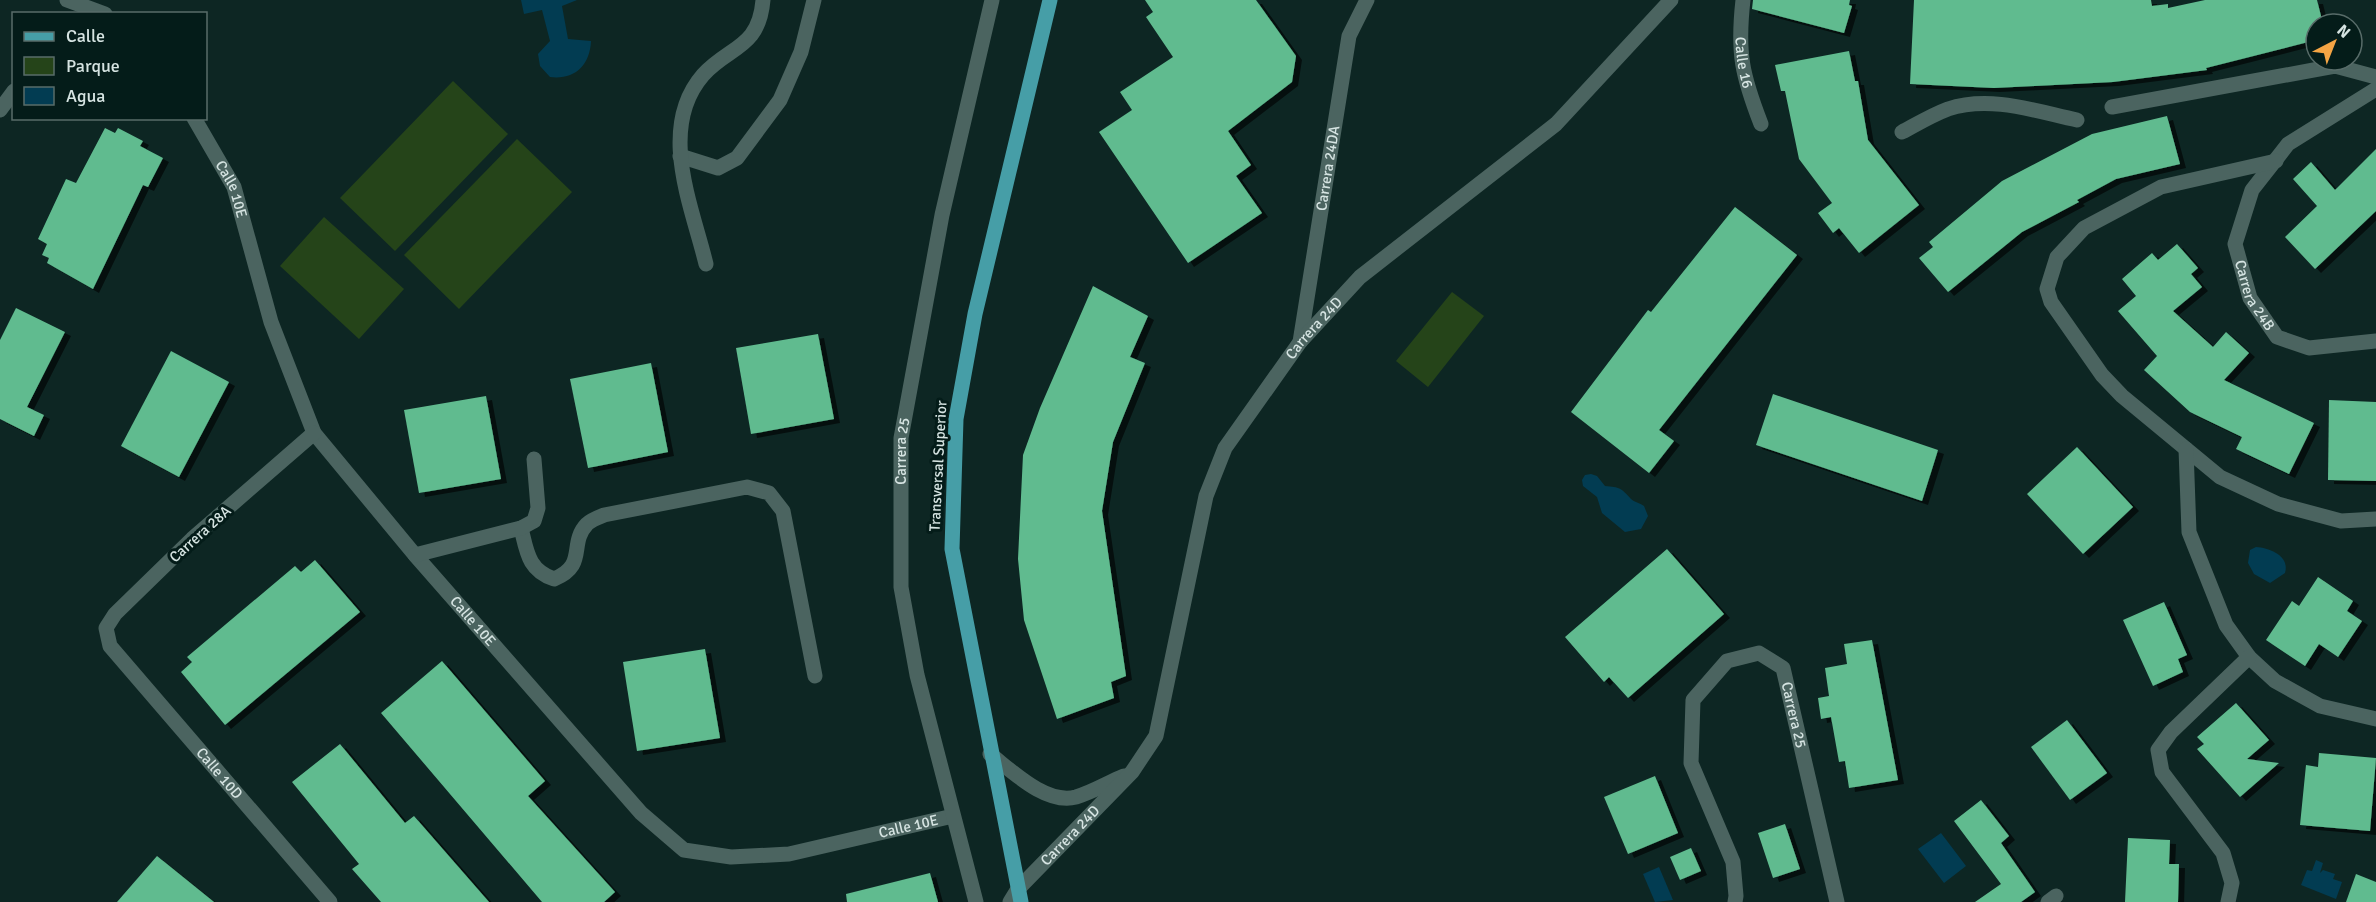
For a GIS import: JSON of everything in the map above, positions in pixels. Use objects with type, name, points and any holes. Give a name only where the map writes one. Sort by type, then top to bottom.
[{"type":"main road","name":"Transversal Superior","points":[[1016,898],[952,549],[956,419],[975,314],[1037,46],[1050,0]]},
{"type":"main road","points":[[1037,46],[1062,0]]},
{"type":"street","points":[[67,0],[100,12]]},
{"type":"street","points":[[706,264],[680,156],[681,123],[692,95],[704,75],[745,44],[756,27],[763,0]]},
{"type":"street","points":[[680,156],[718,168],[737,158],[780,100],[801,52],[814,0]]},
{"type":"street","name":"Carrera 25","points":[[976,902],[917,675],[901,586],[901,438],[942,215],[992,0]]},
{"type":"street","name":"Carrera 24DA","points":[[1300,342],[1349,36],[1367,0]]},
{"type":"street","name":"Carrera 24D","points":[[1016,898],[1132,772],[1156,736],[1206,496],[1225,448],[1300,342],[1360,277],[1556,124],[1671,0]]},
{"type":"street","name":"Calle 16","points":[[1743,0],[1739,35],[1744,80],[1761,124]]},
{"type":"street","points":[[2112,107],[2335,66],[2376,77]]},
{"type":"street","name":"Carrera 24B","points":[[2376,89],[2288,144],[2252,190],[2235,244],[2250,298],[2277,337],[2309,348],[2376,341]]},
{"type":"street","points":[[0,110],[12,94]]},
{"type":"street","points":[[1902,132],[1948,109],[1974,103],[2005,104],[2077,120]]},
{"type":"street","name":"Calle 10E","points":[[195,120],[234,187],[272,321],[314,433],[415,555],[641,813],[684,850],[731,857],[789,855],[953,816]]},
{"type":"street","points":[[2276,161],[2161,187],[2084,228],[2057,257],[2047,289],[2051,302],[2102,375],[2122,396],[2220,477],[2278,504],[2341,521],[2376,519]]},
{"type":"street","name":"Carrera 28A","points":[[110,646],[106,628],[115,614],[192,539],[314,433]]},
{"type":"street","points":[[2186,449],[2189,532],[2226,625],[2249,657],[2275,681],[2320,706],[2376,719]]},
{"type":"street","points":[[415,555],[521,528],[534,521],[538,508],[534,459]]},
{"type":"street","points":[[521,528],[530,560],[540,574],[554,579],[566,574],[576,561],[579,538],[587,524],[604,515],[747,487],[769,493],[783,511],[815,676]]},
{"type":"street","name":"Calle 10D","points":[[110,646],[330,902]]},
{"type":"street","name":"Carrera 25","points":[[1734,902],[1736,897],[1733,862],[1691,763],[1693,700],[1727,661],[1759,653],[1783,668],[1837,902]]},
{"type":"street","points":[[2228,902],[2232,883],[2223,853],[2162,772],[2158,750],[2171,732],[2249,657]]},
{"type":"street","name":"Carrera 24D","points":[[990,754],[1036,788],[1055,796],[1075,797],[1132,772]]},
{"type":"green space","points":[[453,81],[508,134],[395,251],[340,198]]},
{"type":"green space","points":[[517,139],[572,192],[459,309],[404,255]]},
{"type":"green space","points":[[324,217],[404,289],[359,339],[280,266]]},
{"type":"green space","points":[[1452,292],[1484,316],[1428,387],[1396,361]]},
{"type":"water","points":[[521,0],[577,0],[562,6],[568,39],[591,41],[588,58],[579,70],[566,76],[550,77],[540,66],[538,54],[550,41],[542,10],[524,14]]},
{"type":"water","points":[[1585,475],[1597,476],[1605,486],[1620,489],[1632,500],[1644,506],[1648,516],[1641,529],[1625,532],[1602,513],[1597,497],[1583,486],[1582,480]]},
{"type":"water","points":[[2256,547],[2278,554],[2285,562],[2285,573],[2270,583],[2254,574],[2248,563],[2250,550]]},
{"type":"water","points":[[1941,833],[1966,866],[1944,883],[1918,849]]},
{"type":"water","points":[[2316,860],[2323,863],[2320,873],[2323,870],[2335,874],[2333,879],[2342,882],[2336,899],[2301,885],[2307,870],[2312,871]]},
{"type":"water","points":[[1659,867],[1673,900],[1655,902],[1643,874]]},
{"type":"building","points":[[1145,0],[1256,0],[1296,56],[1292,82],[1228,131],[1251,165],[1236,176],[1262,213],[1188,263],[1099,132],[1132,110],[1120,92],[1173,57],[1146,17],[1153,12]]},
{"type":"building","points":[[1753,0],[1850,0],[1849,5],[1852,6],[1844,33],[1752,9]]},
{"type":"building","points":[[1914,0],[2151,0],[2152,6],[2168,4],[2168,8],[2205,0],[2317,0],[2320,12],[2304,12],[2304,43],[2206,68],[2207,70],[2113,82],[1994,88],[1910,84]]},
{"type":"building","points":[[1849,51],[1855,81],[1858,81],[1868,140],[1919,205],[1859,253],[1839,228],[1833,233],[1818,213],[1832,203],[1799,159],[1785,91],[1781,91],[1775,65]]},
{"type":"building","points":[[2167,116],[2180,164],[2116,179],[2077,200],[2079,202],[2022,232],[1948,292],[1919,258],[1933,247],[1929,242],[2002,181],[2092,134]]},
{"type":"building","points":[[105,128],[115,133],[118,128],[143,141],[140,146],[163,158],[148,187],[143,185],[93,289],[47,263],[49,258],[42,255],[47,244],[38,239],[66,179],[76,183]]},
{"type":"building","points":[[2376,149],[2376,211],[2315,269],[2285,237],[2317,206],[2293,179],[2311,162],[2335,190]]},
{"type":"building","points":[[1735,207],[1797,255],[1659,430],[1674,441],[1649,473],[1571,412],[1648,310],[1651,312]]},
{"type":"building","points":[[2177,244],[2198,268],[2191,274],[2202,287],[2173,311],[2213,347],[2226,332],[2249,353],[2224,380],[2314,423],[2289,474],[2236,449],[2242,437],[2190,412],[2144,370],[2157,356],[2118,311],[2136,296],[2122,279],[2152,253],[2158,260]]},
{"type":"building","points":[[1093,286],[1148,316],[1130,357],[1145,363],[1113,442],[1102,511],[1126,676],[1111,682],[1114,698],[1057,719],[1024,620],[1018,559],[1023,455],[1040,408]]},
{"type":"building","points":[[16,308],[65,332],[27,407],[44,415],[34,436],[0,419],[0,340]]},
{"type":"building","points":[[818,334],[834,419],[751,434],[736,348]]},
{"type":"building","points":[[171,351],[229,382],[179,477],[121,446]]},
{"type":"building","points":[[651,363],[668,452],[588,468],[570,379]]},
{"type":"building","points":[[1773,394],[1938,450],[1922,501],[1756,445]]},
{"type":"building","points":[[486,396],[501,479],[419,493],[404,410]]},
{"type":"building","points":[[2329,400],[2376,402],[2376,481],[2328,480]]},
{"type":"building","points":[[2077,447],[2133,507],[2083,554],[2027,494]]},
{"type":"building","points":[[1667,549],[1724,614],[1628,698],[1609,677],[1604,682],[1565,637]]},
{"type":"building","points":[[315,560],[360,612],[225,725],[181,672],[192,662],[187,657],[295,566],[301,572]]},
{"type":"building","points":[[2318,577],[2353,601],[2347,611],[2362,621],[2338,657],[2319,644],[2305,666],[2266,640],[2292,601],[2299,606]]},
{"type":"building","points":[[2164,602],[2187,655],[2178,659],[2183,672],[2153,686],[2123,620]]},
{"type":"building","points":[[1872,640],[1898,780],[1849,788],[1845,761],[1839,762],[1831,717],[1821,719],[1818,698],[1829,696],[1825,668],[1847,664],[1844,644]]},
{"type":"building","points":[[705,649],[720,738],[637,751],[623,662]]},
{"type":"building","points":[[442,661],[545,781],[528,796],[615,892],[604,902],[542,902],[381,713]]},
{"type":"building","points":[[2236,703],[2269,740],[2247,759],[2279,763],[2240,797],[2197,749],[2204,744],[2197,737]]},
{"type":"building","points":[[2067,720],[2107,773],[2070,800],[2031,747]]},
{"type":"building","points":[[340,744],[405,823],[414,816],[489,902],[381,902],[352,869],[359,864],[292,782]]},
{"type":"building","points":[[2319,753],[2376,758],[2370,831],[2300,825],[2306,765],[2318,767]]},
{"type":"building","points":[[1655,776],[1678,833],[1628,854],[1604,797]]},
{"type":"building","points":[[1981,800],[2009,836],[2001,843],[2035,892],[2021,902],[1975,902],[2001,884],[1954,821]]},
{"type":"building","points":[[1785,824],[1800,869],[1773,878],[1758,833]]},
{"type":"building","points":[[2128,838],[2170,840],[2169,864],[2179,864],[2178,902],[2125,902]]},
{"type":"building","points":[[1691,848],[1701,871],[1680,880],[1670,857]]},
{"type":"building","points":[[157,856],[214,902],[117,902]]},
{"type":"building","points":[[930,873],[938,902],[847,902],[846,894]]},
{"type":"building","points":[[2356,874],[2376,882],[2376,902],[2346,902]]}]
